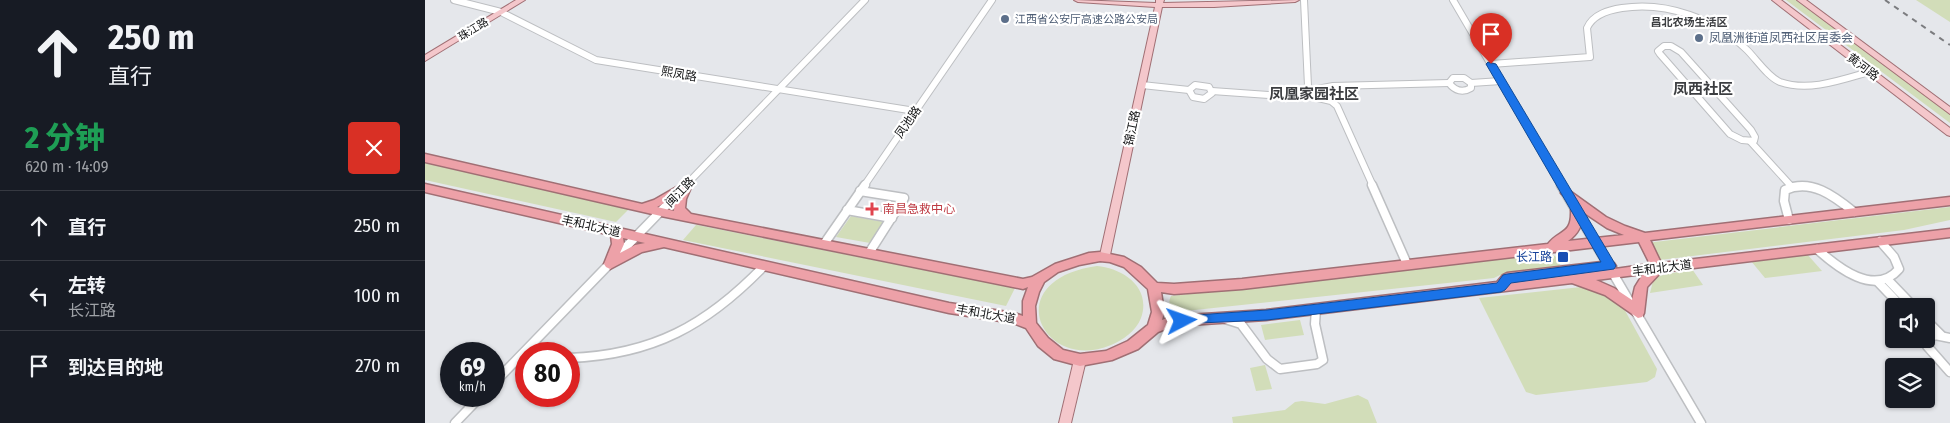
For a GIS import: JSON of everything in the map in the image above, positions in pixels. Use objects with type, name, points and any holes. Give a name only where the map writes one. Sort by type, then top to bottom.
[{"type":"highway","points":[[425,158],[661,212],[1023,284],[1038,280],[1055,269],[1085,258],[1105,255],[1125,261],[1141,272],[1155,287],[1159,312],[1153,328]]},
{"type":"highway","points":[[642,207],[658,203],[687,185]]},
{"type":"highway","points":[[687,185],[680,199],[679,209],[687,217]]},
{"type":"highway","name":"丰和北大道","points":[[425,188],[949,308],[1014,318],[1030,324],[1043,342],[1059,354],[1080,360],[1107,356],[1133,345],[1153,328],[1173,321],[1316,309],[1558,280],[1612,270],[1658,268],[1950,233]]},
{"type":"highway","points":[[1567,193],[1596,218],[1610,226],[1642,236],[1658,268],[1646,277],[1640,287],[1637,312]]},
{"type":"highway","points":[[1155,287],[1174,289],[1242,284],[1950,201]]},
{"type":"highway","points":[[1545,248],[1565,239],[1574,229],[1578,222],[1577,210]]},
{"type":"highway","points":[[1911,237],[1950,226]]},
{"type":"highway","points":[[610,264],[618,244],[617,232]]},
{"type":"highway","points":[[610,264],[639,248],[666,243]]},
{"type":"highway","points":[[1501,287],[1507,278],[1612,270]]},
{"type":"highway","points":[[1030,324],[1027,307],[1031,292],[1038,280]]},
{"type":"highway","points":[[1558,280],[1584,282],[1601,286],[1614,293],[1637,312]]},
{"type":"main road","name":"珠江路","points":[[425,59],[521,0]]},
{"type":"main road","points":[[1078,0],[1201,6],[1295,0]]},
{"type":"main road","points":[[1204,0],[1220,0]]},
{"type":"main road","name":"黄河路","points":[[1776,0],[1950,133]]},
{"type":"main road","name":"黄河路","points":[[1801,0],[1950,111]]},
{"type":"main road","name":"锦江路","points":[[1105,255],[1159,3]]},
{"type":"main road","points":[[1065,423],[1080,360]]},
{"type":"street","name":"熙凤路","points":[[454,0],[503,11]]},
{"type":"street","name":"熙凤路","points":[[465,0],[503,11],[596,60],[915,112]]},
{"type":"street","name":"闽江路","points":[[535,342],[865,0]]},
{"type":"street","name":"凤池路","points":[[824,244],[992,0]]},
{"type":"street","points":[[1304,0],[1308,86],[1314,97],[1331,101],[1337,106],[1407,264]]},
{"type":"street","points":[[1453,0],[1701,423]]},
{"type":"street","points":[[1491,64],[1590,57],[1592,50],[1588,41],[1587,26],[1592,19],[1616,9],[1642,6],[1679,12],[1727,33],[1777,81],[1787,85],[1838,81],[1869,72]]},
{"type":"street","points":[[1752,141],[1755,137],[1751,130],[1681,52],[1671,46],[1661,48],[1660,54],[1730,134],[1742,140],[1752,141],[1793,186]]},
{"type":"street","points":[[1449,83],[1451,79],[1457,77],[1464,78],[1471,84],[1501,81]]},
{"type":"street","points":[[1142,85],[1189,90],[1193,86],[1203,85],[1212,91],[1281,96],[1311,92],[1333,86],[1449,83]]},
{"type":"street","points":[[1449,83],[1452,88],[1463,91],[1471,88],[1471,84]]},
{"type":"street","points":[[1189,90],[1193,97],[1200,99],[1207,98],[1212,91]]},
{"type":"street","points":[[1789,220],[1783,196],[1785,190],[1793,186],[1823,191],[1854,212]]},
{"type":"street","points":[[861,191],[904,198],[869,253]]},
{"type":"street","points":[[847,210],[891,218]]},
{"type":"street","points":[[1817,249],[1838,268],[1866,280],[1878,282],[1888,280],[1899,269],[1893,257],[1880,241]]},
{"type":"street","points":[[580,357],[611,355],[675,333],[721,306],[764,266]]},
{"type":"street","points":[[1888,280],[1905,298]]},
{"type":"street","points":[[1878,282],[1893,298]]},
{"type":"street","points":[[1221,318],[1241,324],[1267,359],[1280,369],[1317,364],[1323,360],[1315,324],[1316,309]]},
{"type":"street","points":[[1935,328],[1945,337]]},
{"type":"street","points":[[1929,348],[1950,372]]},
{"type":"street","name":"闽江路","points":[[505,372],[515,362]]},
{"type":"street","points":[[455,423],[470,407]]},
{"type":"green space","points":[[1786,0],[1796,0],[1950,113],[1950,123]]},
{"type":"green space","points":[[1916,0],[1950,0],[1950,22]]},
{"type":"green space","points":[[425,163],[631,207],[616,222],[425,180]]},
{"type":"green space","points":[[1950,207],[1950,220],[1904,230],[1660,260],[1655,258],[1646,243]]},
{"type":"green space","points":[[851,216],[884,222],[870,243],[836,237]]},
{"type":"green space","points":[[696,225],[1015,288],[1006,306],[683,240]]},
{"type":"green space","points":[[1547,252],[1555,256],[1561,263],[1555,271],[1500,275],[1494,278],[1176,312],[1170,303],[1171,296]]},
{"type":"green space","points":[[1807,254],[1822,271],[1765,278],[1751,261]]},
{"type":"green space","points":[[1097,266],[1125,275],[1139,288],[1143,307],[1141,318],[1129,334],[1111,345],[1086,351],[1066,347],[1050,336],[1041,322],[1039,305],[1047,288],[1066,275]]},
{"type":"green space","points":[[1692,269],[1703,285],[1650,293],[1654,277]]},
{"type":"green space","points":[[1581,287],[1606,294],[1622,305],[1657,369],[1655,377],[1647,382],[1536,395],[1526,392],[1479,298]]},
{"type":"green space","points":[[1300,320],[1304,335],[1265,340],[1261,325]]},
{"type":"green space","points":[[1265,365],[1272,389],[1256,391],[1250,368]]},
{"type":"green space","points":[[1358,395],[1368,400],[1377,423],[1233,423],[1232,417],[1285,410],[1295,402],[1325,404]]},
{"type":"railway","points":[[1885,0],[1950,45]]},
{"type":"place","name":"江西省公安厅高速公路公安局","points":[[1005,19]]},
{"type":"place","name":"凤凰洲街道凤西社区居委会","points":[[1699,38]]},
{"type":"place","name":"南昌急救中心","points":[[872,209]]},
{"type":"place","name":"长江路","points":[[1563,257]]},
{"type":"district","name":"昌北农场生活区","points":[[1689,22]]},
{"type":"district","name":"凤西社区","points":[[1703,89]]},
{"type":"district","name":"凤凰家园社区","points":[[1314,94]]},
{"type":"route","points":[[1182,321],[1267,315],[1501,287],[1507,278],[1610,266],[1491,64]]}]
